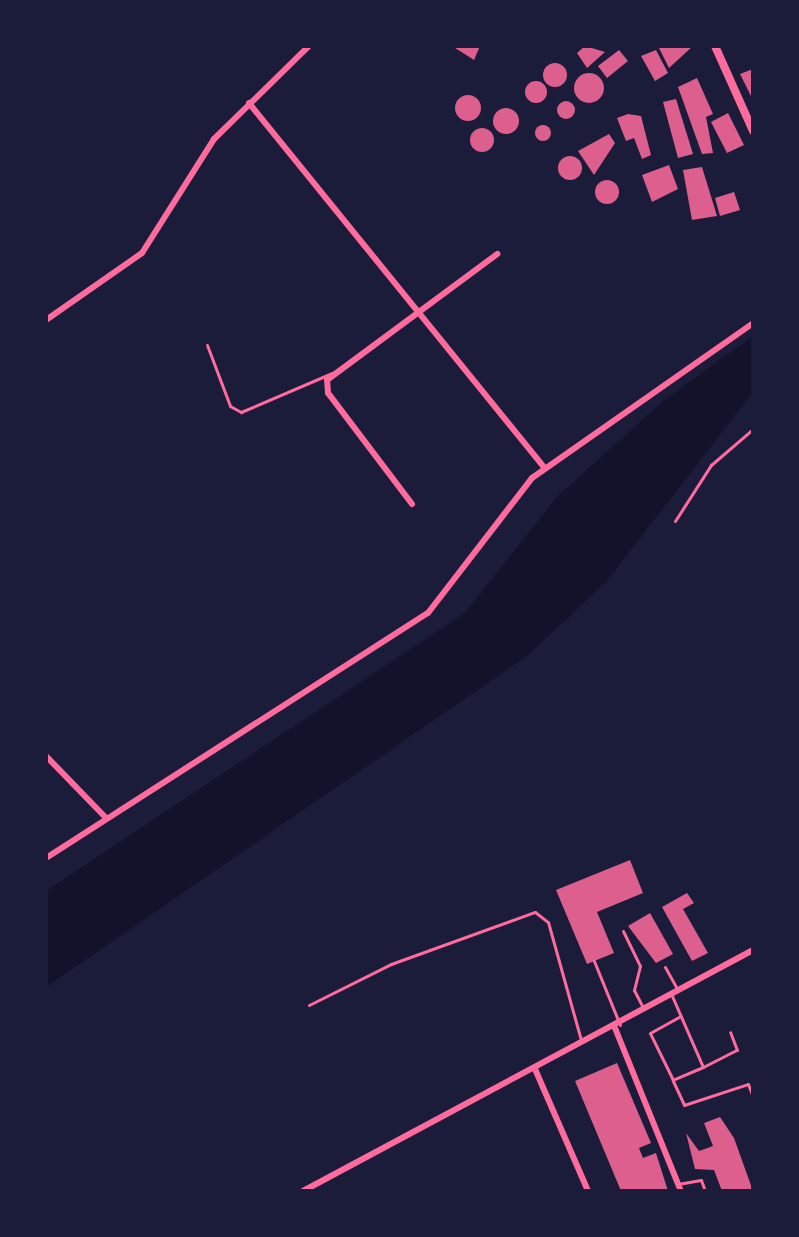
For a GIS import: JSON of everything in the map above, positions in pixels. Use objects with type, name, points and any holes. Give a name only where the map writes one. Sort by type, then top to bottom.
[{"type":"street","points":[[46,320],[142,253],[199,159],[249,103],[309,46]]},
{"type":"street","points":[[715,46],[753,131]]},
{"type":"street","points":[[249,103],[420,308],[544,467]]},
{"type":"street","points":[[412,504],[326,381],[332,373],[497,254]]},
{"type":"street","points":[[46,858],[428,613],[544,467],[602,434],[753,323]]},
{"type":"street","points":[[46,756],[106,818]]},
{"type":"street","points":[[303,1191],[618,1026],[753,950]]},
{"type":"street","points":[[618,1026],[679,1188]]},
{"type":"street","points":[[535,1069],[588,1191]]},
{"type":"lane","points":[[207,345],[230,406],[241,412],[332,373]]},
{"type":"lane","points":[[675,521],[711,465],[753,429]]},
{"type":"lane","points":[[309,1005],[391,964],[535,912],[548,922],[582,1044]]},
{"type":"lane","points":[[623,931],[640,966],[634,990],[645,1011]]},
{"type":"lane","points":[[594,961],[618,1026]]},
{"type":"lane","points":[[665,967],[681,1016],[703,1067]]},
{"type":"lane","points":[[681,1016],[650,1033],[684,1105],[748,1084],[753,1097]]},
{"type":"lane","points":[[673,1080],[737,1050],[730,1032]]},
{"type":"lane","points":[[679,1188],[701,1180],[705,1191]]},
{"type":"shaded area","points":[[753,336],[753,392],[606,582],[527,656],[46,987],[46,891],[465,613],[556,498],[662,402]]},
{"type":"building","points":[[452,46],[480,46],[474,60]]},
{"type":"building","points":[[585,46],[605,52],[587,68],[577,53]]},
{"type":"building","points":[[658,46],[693,46],[669,68]]},
{"type":"building","points":[[619,50],[628,61],[607,78],[598,66]]},
{"type":"building","points":[[656,50],[668,73],[655,81],[641,56]]},
{"type":"building","points":[[555,63],[564,66],[567,75],[564,84],[555,87],[546,84],[543,75],[546,66]]},
{"type":"building","points":[[753,69],[753,100],[740,74]]},
{"type":"building","points":[[589,73],[599,78],[604,88],[599,98],[589,103],[579,98],[574,88],[579,78]]},
{"type":"building","points":[[697,78],[713,114],[706,117],[713,153],[702,154],[678,87]]},
{"type":"building","points":[[536,81],[544,84],[547,92],[544,100],[536,103],[528,100],[525,92],[528,84]]},
{"type":"building","points":[[468,95],[477,99],[481,108],[477,117],[468,121],[459,117],[455,108],[459,99]]},
{"type":"building","points":[[676,99],[693,154],[678,158],[663,102]]},
{"type":"building","points":[[562,101],[570,101],[575,110],[573,117],[562,119],[557,114],[557,106]]},
{"type":"building","points":[[506,108],[515,112],[519,121],[515,130],[506,134],[497,130],[493,121],[497,112]]},
{"type":"building","points":[[728,113],[744,145],[727,153],[711,122]]},
{"type":"building","points":[[628,114],[641,116],[651,155],[642,159],[634,138],[626,141],[617,118]]},
{"type":"building","points":[[543,125],[549,127],[549,139],[543,141],[537,139],[535,133],[537,127]]},
{"type":"building","points":[[482,128],[491,131],[494,140],[491,149],[482,152],[473,149],[470,140],[473,131]]},
{"type":"building","points":[[609,134],[615,143],[594,175],[578,151]]},
{"type":"building","points":[[570,156],[579,159],[582,168],[579,177],[570,180],[561,177],[558,168],[561,159]]},
{"type":"building","points":[[669,165],[678,189],[652,202],[642,175]]},
{"type":"building","points":[[702,167],[717,216],[692,220],[683,170]]},
{"type":"building","points":[[607,180],[615,184],[619,192],[615,200],[607,204],[599,200],[595,192],[599,184]]},
{"type":"building","points":[[734,192],[740,210],[720,216],[715,198]]},
{"type":"building","points":[[630,860],[643,893],[597,912],[614,953],[587,964],[556,890]]},
{"type":"building","points":[[687,893],[694,903],[683,909],[708,953],[692,961],[662,907]]},
{"type":"building","points":[[650,913],[673,954],[656,963],[628,926]]},
{"type":"building","points":[[617,1063],[651,1143],[639,1148],[643,1158],[656,1153],[668,1191],[621,1191],[575,1081]]},
{"type":"building","points":[[720,1117],[734,1138],[753,1191],[722,1191],[714,1170],[695,1169],[686,1133],[699,1151],[713,1146],[704,1123]]}]
